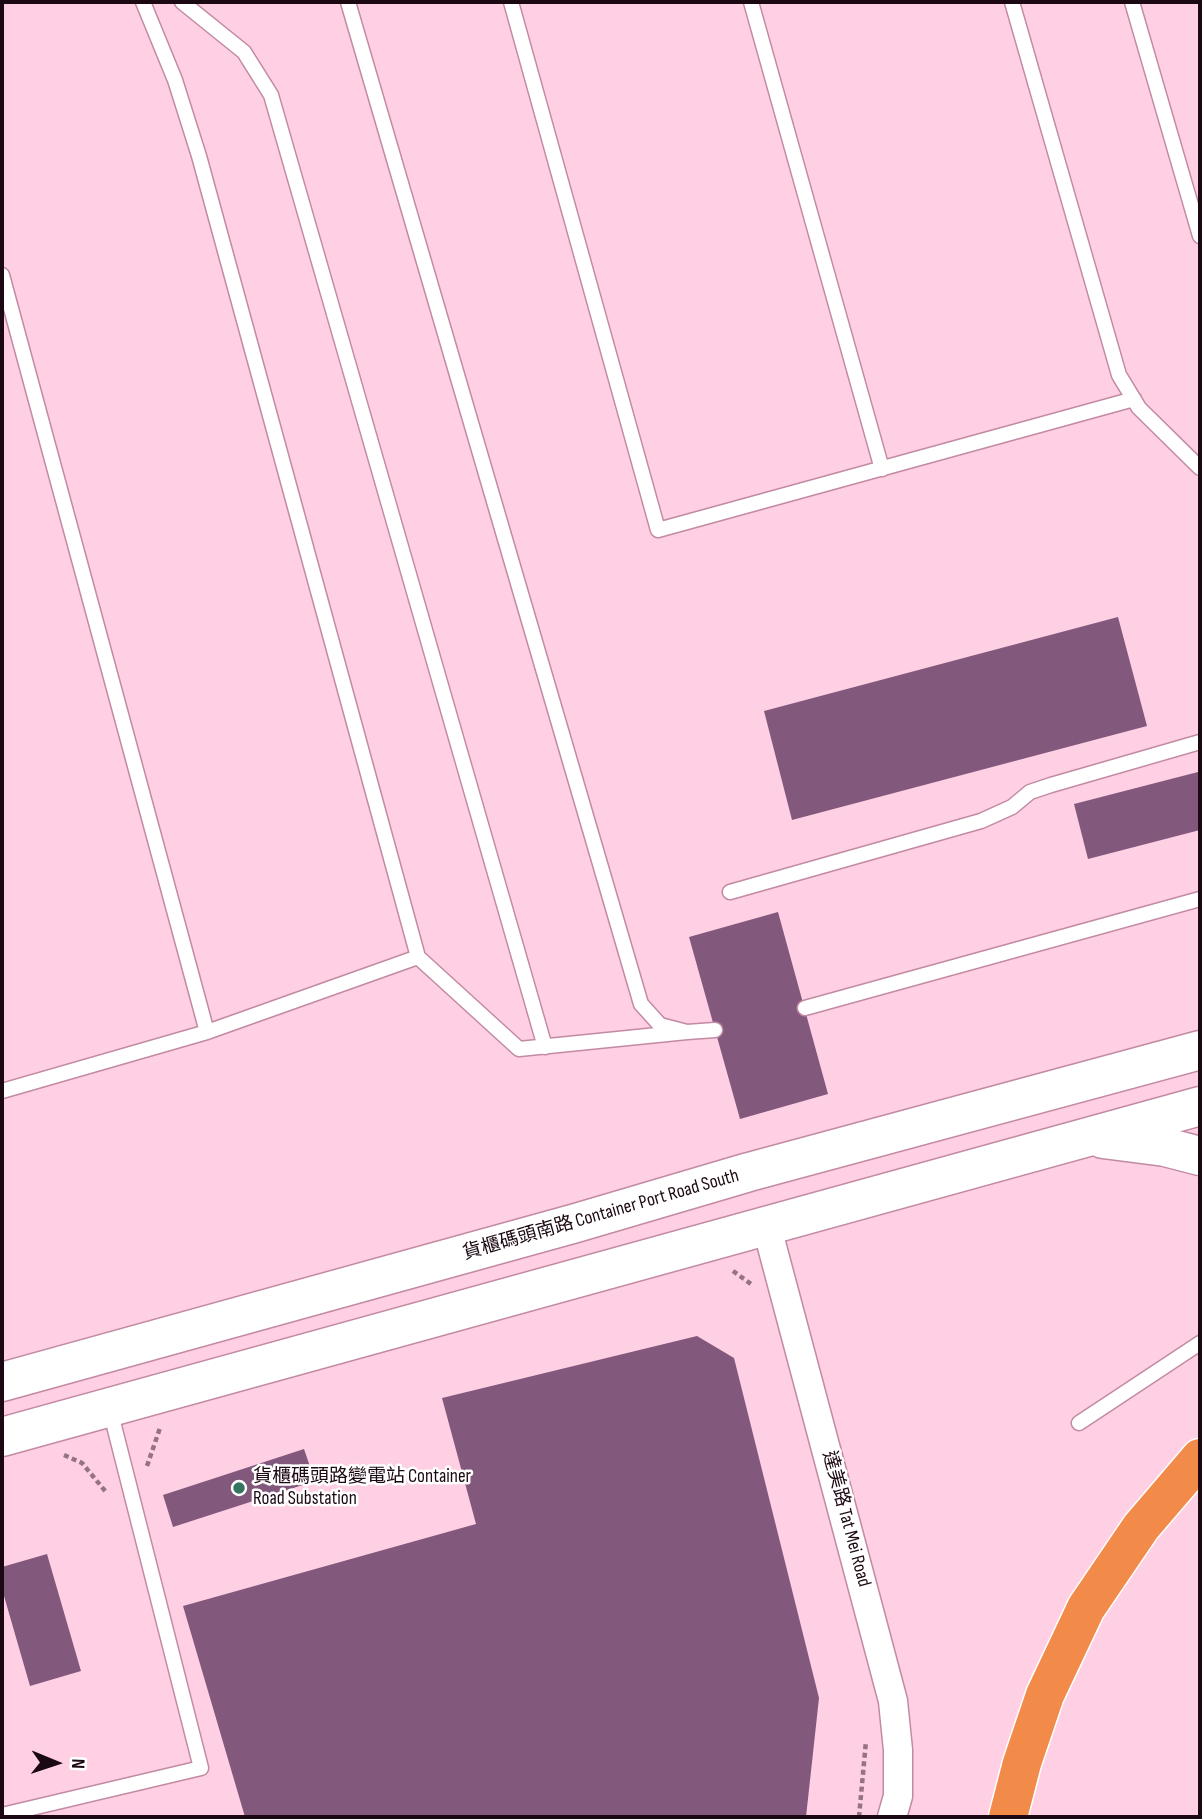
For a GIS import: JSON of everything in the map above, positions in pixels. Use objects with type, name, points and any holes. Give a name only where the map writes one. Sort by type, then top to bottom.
[{"type":"highway","points":[[1008,1817],[1033,1729],[1067,1645],[1102,1582],[1162,1499],[1200,1458]]},
{"type":"street","name":"貨櫃碼頭南路 Container Port Road South","points":[[2,1382],[576,1223],[749,1172],[1200,1050]]},
{"type":"street","points":[[2,1437],[1200,1106]]},
{"type":"street","points":[[1082,1137],[1165,1147],[1200,1156]]},
{"type":"street","name":"達美路 Tat Mei Road","points":[[766,1224],[893,1701],[898,1750],[898,1796],[892,1817]]},
{"type":"lane","points":[[143,2],[175,80],[199,156],[418,957],[519,1049],[715,1030]]},
{"type":"lane","points":[[182,2],[244,52],[271,94],[545,1047]]},
{"type":"lane","points":[[348,2],[634,985],[641,1004],[660,1025],[687,1032]]},
{"type":"lane","points":[[511,2],[658,530],[1134,399]]},
{"type":"lane","points":[[751,2],[882,468]]},
{"type":"lane","points":[[1012,2],[1119,374],[1134,399],[1200,468]]},
{"type":"lane","points":[[1132,2],[1200,236]]},
{"type":"lane","points":[[2,275],[207,1032]]},
{"type":"lane","points":[[730,892],[981,821],[1012,807],[1030,793],[1051,785],[1200,742]]},
{"type":"lane","points":[[805,1009],[1200,899]]},
{"type":"lane","points":[[2,1091],[207,1032],[418,957]]},
{"type":"lane","points":[[1079,1423],[1200,1343]]},
{"type":"lane","points":[[2,1815],[201,1769],[110,1408]]},
{"type":"path","points":[[729,1269],[758,1291]]},
{"type":"path","points":[[146,1478],[156,1434],[167,1419]]},
{"type":"path","points":[[52,1453],[82,1462],[105,1489],[109,1502]]},
{"type":"path","points":[[859,1817],[867,1728]]},
{"type":"building","points":[[1118,617],[1147,726],[792,820],[764,711]]},
{"type":"building","points":[[1198,772],[1200,830],[1088,859],[1074,804]]},
{"type":"building","points":[[778,912],[828,1094],[740,1119],[689,937]]},
{"type":"building","points":[[697,1336],[734,1358],[819,1698],[806,1817],[245,1817],[183,1606],[476,1524],[442,1398]]},
{"type":"building","name":"貨櫃碼頭路變電站 Container Road Substation","points":[[304,1449],[315,1481],[173,1527],[163,1495]]},
{"type":"building","points":[[47,1554],[81,1671],[30,1686],[2,1589],[2,1567]]},
{"type":"place","name":"貨櫃碼頭路變電站 Container Road Substation","points":[[239,1488]]}]
